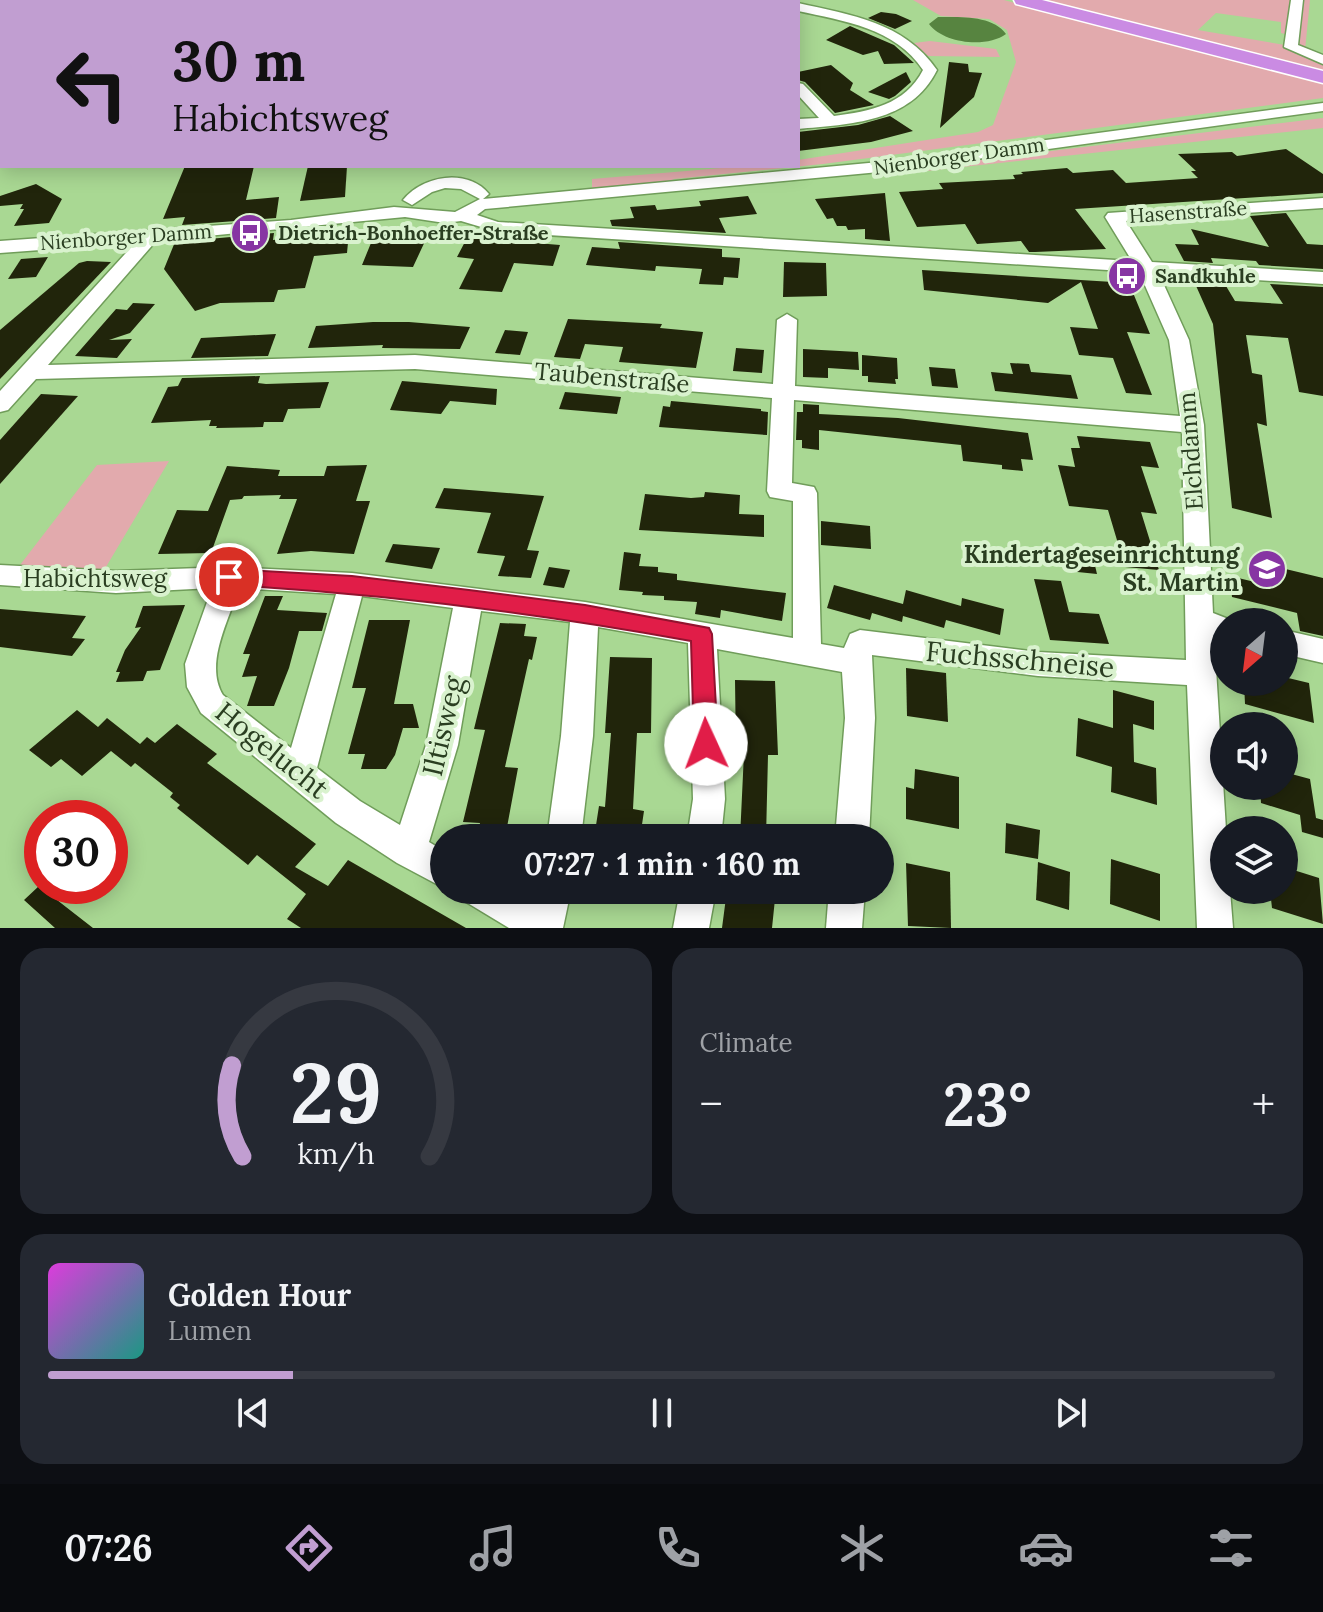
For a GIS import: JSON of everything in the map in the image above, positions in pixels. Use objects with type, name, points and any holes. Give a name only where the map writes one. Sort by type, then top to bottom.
[{"type":"highway","points":[[1022,0],[1323,77]]},
{"type":"street","points":[[1297,0],[1291,47],[1323,60]]},
{"type":"street","points":[[800,8],[886,31],[924,56],[930,70],[926,84],[911,98],[888,109],[800,124]]},
{"type":"street","points":[[800,89],[829,120]]},
{"type":"street","name":"Nienborger Damm","points":[[481,199],[595,196],[890,166],[1323,107]]},
{"type":"street","points":[[454,175],[471,186],[481,199],[464,215],[442,219],[413,206],[425,189],[454,175]]},
{"type":"street","name":"Hasenstraße","points":[[1147,269],[1114,217],[1323,203]]},
{"type":"street","name":"Nienborger Damm","points":[[0,247],[252,227],[413,206]]},
{"type":"street","points":[[464,215],[498,227],[1323,278]]},
{"type":"street","points":[[0,405],[152,235]]},
{"type":"street","name":"Elchdamm","points":[[1147,269],[1179,340],[1193,425],[1210,613]]},
{"type":"street","points":[[787,320],[779,491],[805,493],[807,653]]},
{"type":"street","name":"Taubenstraße","points":[[29,372],[415,362],[1193,425]]},
{"type":"street","name":"Habichtsweg","points":[[0,575],[116,582],[229,577],[352,584],[585,613],[856,662]]},
{"type":"street","name":"Hogelucht","points":[[229,577],[200,664],[202,687],[212,704],[348,812],[430,863]]},
{"type":"street","points":[[300,772],[352,584]]},
{"type":"street","name":"Iltisweg","points":[[409,851],[442,745],[469,598]]},
{"type":"street","points":[[566,824],[577,736],[585,613]]},
{"type":"street","name":"Elchdamm","points":[[1210,629],[1201,673],[1215,928]]},
{"type":"street","points":[[702,634],[709,799],[706,824]]},
{"type":"street","name":"Fuchsschneise","points":[[856,662],[860,642],[1038,664],[1201,673]]},
{"type":"street","points":[[1298,645],[1323,651]]},
{"type":"street","points":[[853,824],[860,718],[856,662]]},
{"type":"street","points":[[502,904],[544,928],[550,904]]},
{"type":"street","points":[[691,928],[695,904]]},
{"type":"street","points":[[844,928],[846,904]]},
{"type":"shaded area","points":[[913,0],[1004,0],[1323,84],[1323,98],[800,166],[800,160],[978,132],[993,125],[1016,62],[1007,30],[989,19],[941,16]]},
{"type":"shaded area","points":[[1040,0],[1310,0],[1305,50],[1295,47],[1296,37],[1281,33],[1281,22],[1216,13],[1198,30],[1285,45],[1298,55],[1323,62],[1323,73]]},
{"type":"shaded area","points":[[938,17],[984,20],[1006,34],[988,41],[955,40],[929,24]]},
{"type":"shaded area","points":[[930,41],[996,49],[1000,57],[928,56],[914,43]]},
{"type":"shaded area","points":[[1323,118],[1323,128],[898,174],[885,171]]},
{"type":"shaded area","points":[[721,168],[783,168],[674,179],[662,186],[592,194],[592,179]]},
{"type":"shaded area","points":[[169,461],[103,572],[20,565],[97,465]]},
{"type":"building","points":[[881,12],[912,21],[895,29],[868,18]]},
{"type":"building","points":[[850,26],[894,45],[914,63],[884,64],[878,51],[863,55],[826,40]]},
{"type":"building","points":[[949,62],[968,64],[969,72],[982,73],[974,97],[940,128]]},
{"type":"building","points":[[831,65],[853,83],[850,90],[874,105],[835,113],[800,81],[800,72]]},
{"type":"building","points":[[906,72],[911,82],[895,96],[889,99],[868,92]]},
{"type":"building","points":[[890,116],[913,131],[871,142],[800,151],[800,132],[858,125]]},
{"type":"building","points":[[1286,149],[1323,174],[1323,193],[1075,209],[1106,249],[1029,252],[1021,241],[977,244],[965,224],[917,227],[899,192],[943,189],[939,183],[1015,179],[1013,175],[1023,174],[1021,172],[1067,168],[1073,173],[1113,170],[1126,183],[1198,178],[1191,171],[1196,171],[1178,154],[1232,152],[1237,156]]},
{"type":"building","points":[[184,168],[254,168],[246,200],[279,197],[276,218],[182,225],[185,217],[163,219]]},
{"type":"building","points":[[308,168],[347,168],[345,197],[300,201]]},
{"type":"building","points":[[36,184],[62,199],[49,223],[14,226],[24,209],[20,209],[23,204],[0,206],[0,196]]},
{"type":"building","points":[[885,193],[890,241],[865,239],[865,229],[848,230],[846,226],[837,226],[833,218],[827,219],[815,199]]},
{"type":"building","points":[[748,196],[757,214],[719,218],[726,233],[612,226],[610,220],[634,218],[630,207],[655,205],[657,210],[701,206],[699,201]]},
{"type":"building","points":[[1286,213],[1307,244],[1323,245],[1323,269],[1211,258],[1213,263],[1184,261],[1175,244],[1199,245],[1191,229],[1269,247],[1250,216]]},
{"type":"building","points":[[349,232],[347,253],[314,256],[305,288],[278,290],[274,302],[220,303],[195,311],[164,269],[175,242],[274,233],[273,240]]},
{"type":"building","points":[[383,234],[427,237],[413,267],[362,265],[371,243],[378,242]]},
{"type":"building","points":[[467,238],[560,245],[553,266],[514,263],[502,292],[459,289],[474,259],[457,257]]},
{"type":"building","points":[[618,242],[722,249],[722,257],[740,258],[738,278],[724,277],[723,285],[699,284],[702,269],[656,266],[655,271],[586,265],[592,247],[620,249]]},
{"type":"building","points":[[48,257],[36,277],[8,279],[21,259]]},
{"type":"building","points":[[111,262],[0,379],[0,330],[79,263]]},
{"type":"building","points":[[784,262],[826,263],[827,296],[783,297]]},
{"type":"building","points":[[922,270],[1129,283],[1150,334],[1127,332],[1152,395],[1126,393],[1113,358],[1079,355],[1070,327],[1098,329],[1081,282],[1048,303],[924,290]]},
{"type":"building","points":[[1193,279],[1223,281],[1235,301],[1283,304],[1270,284],[1323,287],[1323,396],[1299,392],[1288,338],[1246,335],[1252,373],[1262,375],[1267,426],[1257,423],[1272,518],[1232,508],[1213,324]]},
{"type":"building","points":[[133,303],[155,304],[130,333],[109,340],[132,339],[117,358],[75,356],[116,309],[127,310]]},
{"type":"building","points":[[568,319],[662,324],[660,328],[703,332],[696,368],[619,362],[623,347],[585,344],[580,359],[554,357]]},
{"type":"building","points":[[373,322],[470,327],[460,349],[382,348],[383,345],[308,348],[316,326]]},
{"type":"building","points":[[505,330],[528,332],[520,355],[495,353]]},
{"type":"building","points":[[276,334],[268,356],[191,358],[201,338]]},
{"type":"building","points":[[736,348],[764,350],[762,373],[733,371]]},
{"type":"building","points":[[803,349],[858,352],[859,370],[828,368],[828,378],[803,377]]},
{"type":"building","points":[[862,355],[897,358],[896,384],[868,382],[868,376],[862,376]]},
{"type":"building","points":[[1010,363],[1029,364],[1031,372],[1071,375],[1078,399],[995,391],[991,372],[1013,374]]},
{"type":"building","points":[[929,367],[955,369],[958,388],[932,386]]},
{"type":"building","points":[[260,376],[258,383],[266,384],[329,382],[320,408],[288,409],[283,422],[264,422],[263,427],[216,428],[209,426],[211,420],[151,423],[168,387],[178,386],[182,378]]},
{"type":"building","points":[[402,381],[497,389],[496,405],[450,401],[441,414],[390,410]]},
{"type":"building","points":[[565,392],[621,397],[617,414],[559,409]]},
{"type":"building","points":[[41,394],[78,396],[0,484],[0,440]]},
{"type":"building","points":[[671,401],[761,409],[768,412],[767,435],[659,427],[663,406],[670,407]]},
{"type":"building","points":[[803,404],[819,405],[819,414],[898,418],[1028,433],[1033,460],[1021,459],[1023,471],[1002,469],[1002,465],[963,461],[961,445],[819,430],[819,450],[802,448],[802,440],[796,440],[797,412],[803,412]]},
{"type":"building","points":[[1077,436],[1150,442],[1159,468],[1141,466],[1157,514],[1141,512],[1159,570],[1125,567],[1108,510],[1069,506],[1058,465],[1075,467],[1071,448],[1080,448]]},
{"type":"building","points":[[367,465],[356,501],[370,501],[354,554],[311,551],[277,554],[297,499],[279,499],[281,495],[244,496],[230,500],[211,553],[158,554],[177,510],[208,511],[227,466],[280,470],[278,476],[324,476],[327,466]]},
{"type":"building","points":[[444,488],[544,496],[527,550],[539,551],[531,578],[498,576],[505,556],[477,553],[491,513],[435,508]]},
{"type":"building","points":[[705,492],[740,495],[739,514],[764,515],[764,537],[639,530],[645,494],[691,498],[704,497]]},
{"type":"building","points":[[821,521],[870,526],[871,549],[821,545]]},
{"type":"building","points":[[393,544],[440,548],[432,569],[385,562]]},
{"type":"building","points":[[1064,551],[1092,553],[1097,574],[1068,571]]},
{"type":"building","points":[[624,552],[641,554],[639,566],[658,567],[658,572],[677,574],[677,580],[786,593],[782,621],[721,610],[720,618],[695,614],[697,602],[664,600],[664,596],[619,590]]},
{"type":"building","points":[[1256,562],[1323,578],[1323,636],[1300,631],[1298,608],[1277,608],[1232,597],[1230,576],[1259,583]]},
{"type":"building","points":[[549,567],[570,570],[564,588],[543,585]]},
{"type":"building","points":[[1034,579],[1061,581],[1069,612],[1099,614],[1109,644],[1050,640]]},
{"type":"building","points":[[834,585],[903,604],[906,590],[961,606],[962,598],[1004,609],[1000,635],[946,620],[944,628],[903,616],[902,622],[872,613],[870,620],[827,608]]},
{"type":"building","points":[[265,596],[283,596],[277,610],[327,613],[322,631],[299,631],[274,706],[247,706],[257,676],[242,677],[250,654],[243,654]]},
{"type":"building","points":[[185,605],[160,670],[147,671],[143,681],[116,682],[120,672],[116,672],[125,650],[141,627],[135,628],[143,606]]},
{"type":"building","points":[[0,609],[86,616],[72,638],[85,639],[72,656],[0,647]]},
{"type":"building","points":[[369,620],[410,620],[394,704],[413,704],[419,728],[403,728],[395,755],[386,769],[361,769],[365,754],[348,754],[366,688],[352,688]]},
{"type":"building","points":[[500,623],[526,624],[524,636],[537,637],[532,660],[529,659],[505,767],[518,768],[508,824],[463,822],[485,730],[474,729]]},
{"type":"building","points":[[610,657],[652,658],[651,733],[637,733],[633,809],[644,811],[642,824],[596,824],[599,806],[605,807],[611,733],[605,733]]},
{"type":"building","points":[[906,668],[946,673],[948,722],[907,716]]},
{"type":"building","points":[[735,680],[775,681],[778,755],[768,755],[766,824],[741,824],[744,753],[736,753]]},
{"type":"building","points":[[1298,680],[1309,683],[1314,723],[1298,719],[1298,712],[1274,712],[1245,704],[1245,696],[1298,696]]},
{"type":"building","points":[[1113,690],[1154,701],[1154,730],[1133,724],[1134,762],[1156,768],[1157,805],[1111,792],[1112,767],[1076,756],[1078,718],[1113,728]]},
{"type":"building","points":[[77,710],[98,727],[107,718],[140,744],[147,737],[155,743],[177,724],[217,754],[207,763],[316,844],[295,867],[328,886],[348,860],[466,928],[301,928],[287,919],[306,894],[257,855],[248,865],[177,808],[180,805],[170,797],[173,793],[135,763],[131,767],[111,751],[82,776],[61,759],[51,767],[29,750]]},
{"type":"building","points":[[915,769],[959,777],[959,829],[906,819],[906,787],[914,789]]},
{"type":"building","points":[[1298,776],[1310,779],[1316,818],[1323,820],[1323,838],[1302,832],[1300,815],[1261,803],[1261,800],[1298,800]]},
{"type":"building","points":[[1006,823],[1040,830],[1038,859],[1005,853]]},
{"type":"building","points":[[1111,859],[1160,874],[1160,921],[1110,904]]},
{"type":"building","points":[[1038,862],[1070,872],[1069,910],[1036,900]]},
{"type":"building","points":[[906,863],[950,872],[951,928],[908,926]]},
{"type":"building","points":[[1298,871],[1319,878],[1323,924],[1272,908],[1272,904],[1298,904]]},
{"type":"building","points":[[28,904],[62,904],[93,928],[55,928]]},
{"type":"building","points":[[725,904],[774,904],[772,928],[722,928]]},
{"type":"place","name":"Dietrich-Bonhoeffer-Straße","points":[[250,233]]},
{"type":"place","name":"Sandkuhle","points":[[1127,276]]},
{"type":"place","name":"Kindertageseinrichtung St. Martin","points":[[1267,569]]},
{"type":"route","points":[[229,577],[352,584],[469,598],[585,613],[702,634],[706,744]]}]
